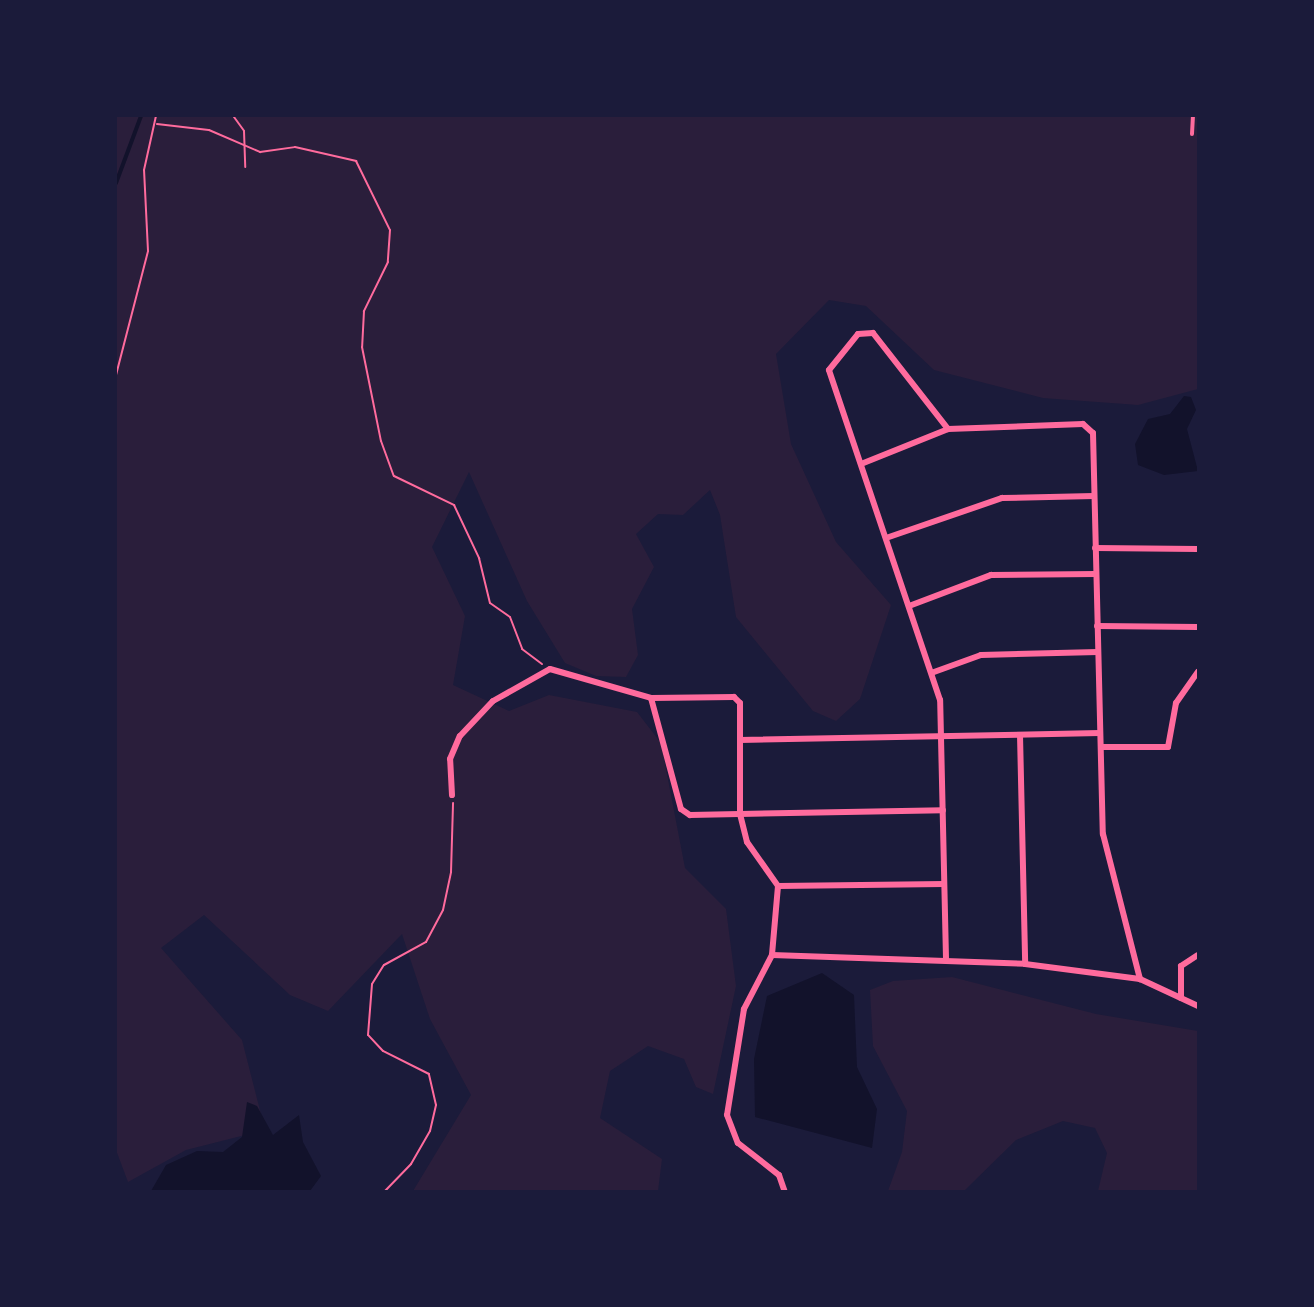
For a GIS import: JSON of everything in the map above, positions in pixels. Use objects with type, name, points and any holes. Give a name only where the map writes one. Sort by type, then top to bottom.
[{"type":"street","points":[[946,958],[942,738],[934,672],[909,606],[829,370],[864,331],[873,333],[948,429]]},
{"type":"street","points":[[861,464],[948,429],[1083,424],[1093,433],[1103,834],[1140,979]]},
{"type":"street","points":[[886,538],[1002,498],[1094,496]]},
{"type":"street","points":[[1095,548],[1198,549]]},
{"type":"street","points":[[909,606],[991,575],[1096,574]]},
{"type":"street","points":[[1097,626],[1198,627]]},
{"type":"street","points":[[934,672],[981,655],[1098,652]]},
{"type":"street","points":[[452,795],[450,759],[460,736],[493,701],[550,669],[651,698],[734,697],[741,703],[741,814],[747,842],[778,886],[772,955],[747,998],[727,1115],[738,1143],[778,1174],[785,1191]]},
{"type":"street","points":[[1101,747],[1168,747],[1176,703],[1198,672]]},
{"type":"street","points":[[651,698],[681,809],[690,815],[943,810]]},
{"type":"street","points":[[740,740],[942,738],[1100,733]]},
{"type":"street","points":[[1020,735],[1025,964]]},
{"type":"street","points":[[778,886],[944,884]]},
{"type":"street","points":[[772,955],[946,958],[1025,964],[1140,979],[1198,1006]]},
{"type":"street","points":[[1181,998],[1181,966],[1198,955]]},
{"type":"lane","points":[[1192,134],[1193,116]]},
{"type":"path","points":[[116,375],[148,251],[144,170],[157,124],[156,116]]},
{"type":"path","points":[[234,117],[244,131],[245,167]]},
{"type":"path","points":[[157,124],[209,130],[246,148],[275,154],[307,148],[356,160],[390,230],[388,262],[364,311],[362,346],[394,476],[454,505],[479,558],[490,603],[515,624],[522,649],[550,669]]},
{"type":"path","points":[[384,1191],[411,1164],[430,1131],[436,1105],[429,1074],[383,1051],[368,1035],[372,984],[384,965],[426,942],[443,910],[451,872],[452,795]]},
{"type":"shaded area","points":[[116,116],[1198,116],[1198,389],[1138,405],[1043,398],[934,370],[866,306],[829,300],[776,354],[791,444],[836,542],[891,605],[860,699],[836,721],[813,711],[736,617],[720,515],[710,490],[683,515],[658,514],[636,534],[654,567],[632,609],[638,655],[626,677],[596,676],[565,663],[527,601],[469,472],[432,547],[465,616],[453,685],[509,711],[549,695],[637,712],[661,743],[685,868],[726,909],[736,986],[713,1094],[696,1087],[684,1059],[648,1046],[610,1071],[600,1118],[662,1159],[658,1191],[413,1191],[471,1095],[430,1019],[402,934],[328,1011],[290,995],[204,915],[161,948],[242,1040],[265,1130],[186,1150],[128,1182],[116,1150]]},
{"type":"shaded area","points":[[1184,396],[1191,397],[1196,410],[1187,429],[1198,471],[1164,475],[1138,465],[1135,444],[1148,419],[1170,414]]},
{"type":"shaded area","points":[[822,973],[854,995],[857,1067],[877,1109],[872,1148],[755,1117],[754,1059],[767,996]]},
{"type":"shaded area","points":[[952,977],[1096,1014],[1198,1031],[1198,1191],[1098,1191],[1107,1153],[1095,1128],[1063,1121],[1016,1140],[964,1191],[888,1191],[902,1152],[907,1111],[873,1046],[870,990],[893,981]]},
{"type":"shaded area","points":[[247,1102],[257,1106],[273,1135],[299,1115],[303,1142],[321,1176],[310,1191],[151,1191],[166,1165],[197,1151],[223,1152],[242,1137]]},
{"type":"waterway","points":[[116,183],[141,116]]}]
